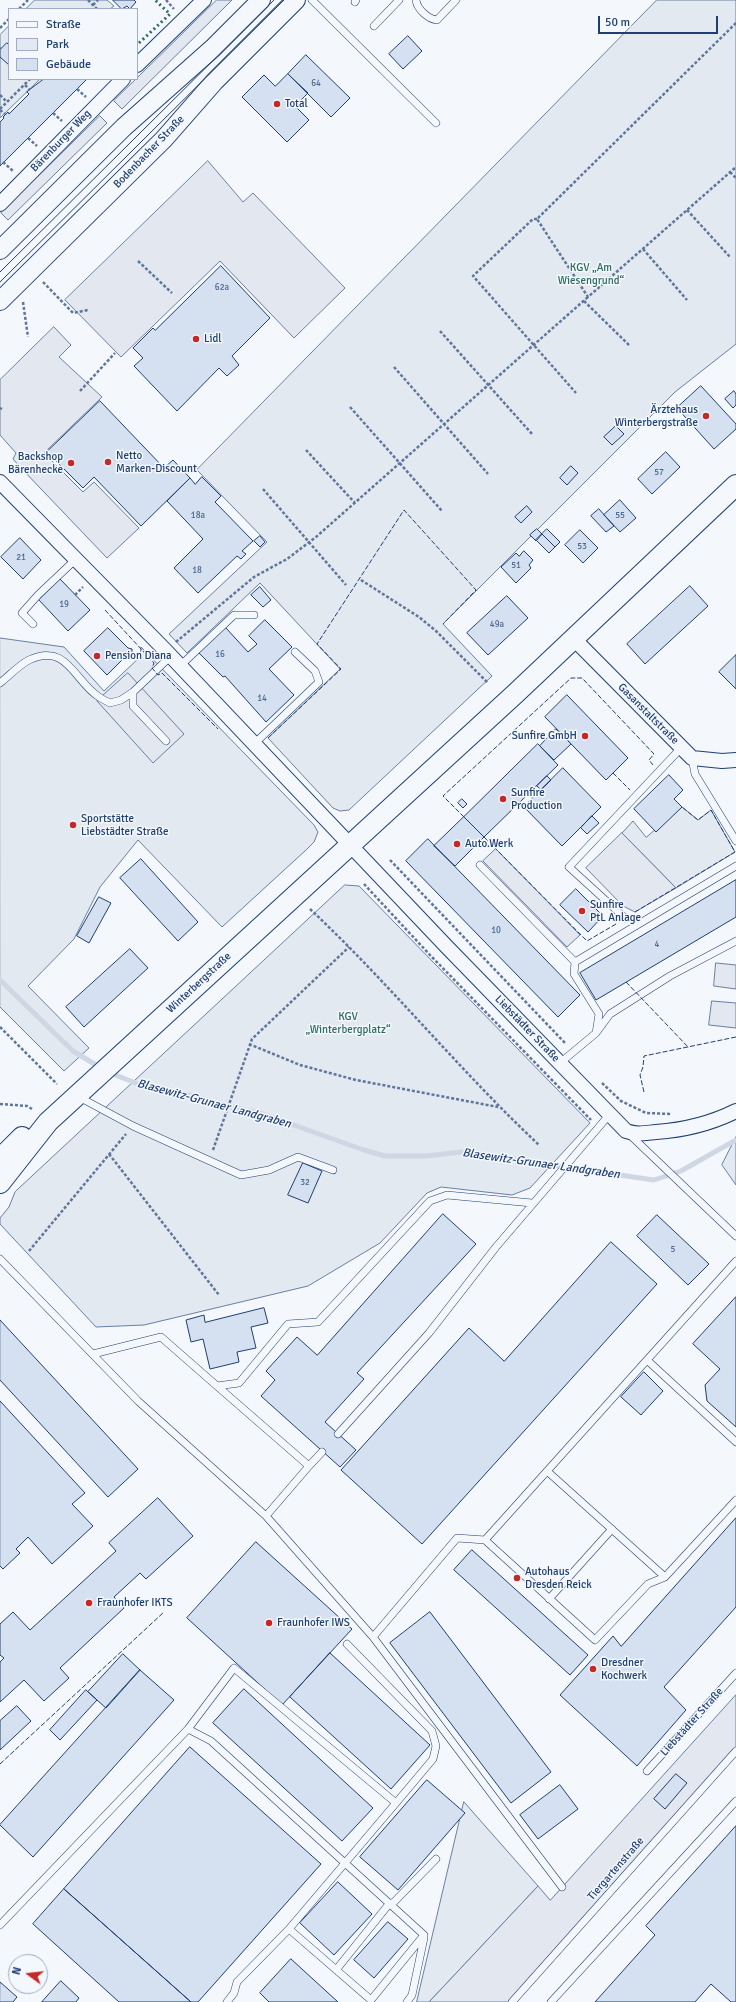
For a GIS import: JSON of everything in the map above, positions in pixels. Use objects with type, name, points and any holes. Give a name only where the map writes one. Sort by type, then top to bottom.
[{"type":"main road","name":"Winterbergstraße","points":[[0,1183],[48,1122],[736,486]]},
{"type":"main road","name":"Winterbergstraße","points":[[0,1159],[25,1135],[48,1122]]},
{"type":"street","points":[[138,64],[204,0]]},
{"type":"street","points":[[0,250],[124,127],[212,48],[261,0]]},
{"type":"street","name":"Bodenbacher Straße","points":[[0,301],[164,139],[214,82],[296,0]]},
{"type":"street","name":"Bärenburger Weg","points":[[0,204],[122,80]]},
{"type":"street","name":"Liebstädter Straße","points":[[0,482],[175,661],[350,843],[447,947],[626,1131]]},
{"type":"street","name":"Gasanstaltstraße","points":[[573,638],[692,758]]},
{"type":"street","points":[[692,758],[722,761],[736,760]]},
{"type":"street","points":[[626,1131],[635,1134],[682,1130],[715,1122],[736,1111]]},
{"type":"lane","points":[[312,0],[436,123]]},
{"type":"lane","points":[[374,26],[398,0]]},
{"type":"lane","points":[[416,0],[424,14],[430,20],[437,20],[456,0]]},
{"type":"lane","points":[[33,624],[22,613],[38,595],[76,559]]},
{"type":"lane","points":[[0,683],[28,660],[43,655],[55,656],[65,661],[98,697],[110,703],[122,700],[234,615],[254,615]]},
{"type":"lane","points":[[254,744],[319,682],[315,671],[295,652]]},
{"type":"lane","points":[[133,692],[133,706],[166,741]]},
{"type":"lane","points":[[625,918],[569,867],[681,748]]},
{"type":"lane","points":[[692,758],[694,774],[736,841]]},
{"type":"lane","points":[[480,866],[575,962],[574,974],[599,1014],[596,1033]]},
{"type":"lane","points":[[575,962],[736,866]]},
{"type":"lane","points":[[560,1063],[596,1033],[610,1014],[670,976],[736,941]]},
{"type":"lane","points":[[76,1096],[133,1126],[241,1175],[269,1170],[298,1157],[333,1170]]},
{"type":"lane","points":[[338,1434],[429,1334],[532,1203],[555,1179],[610,1114]]},
{"type":"lane","points":[[626,1131],[736,1236]]},
{"type":"lane","points":[[217,1386],[239,1383],[288,1324],[318,1322],[430,1201],[447,1195],[532,1203]]},
{"type":"lane","points":[[0,1259],[138,1401],[266,1516],[373,1637],[562,1887]]},
{"type":"lane","points":[[485,1540],[736,1261]]},
{"type":"lane","points":[[93,1354],[161,1337],[309,1466]]},
{"type":"lane","points":[[647,1360],[736,1442]]},
{"type":"lane","points":[[266,1516],[322,1452]]},
{"type":"lane","points":[[547,1471],[666,1577]]},
{"type":"lane","points":[[373,1637],[457,1538],[485,1540],[595,1640],[648,1584],[666,1577],[736,1500]]},
{"type":"lane","points":[[549,1599],[612,1529]]},
{"type":"lane","points":[[227,2002],[234,1993],[237,1982],[289,1929],[434,1759],[436,1746],[432,1731],[347,1644]]},
{"type":"lane","points":[[0,1925],[188,1728],[234,1668],[396,1803]]},
{"type":"lane","name":"Liebstädter Straße","points":[[647,1771],[736,1673]]},
{"type":"lane","points":[[188,1728],[211,1741],[424,1935]]},
{"type":"lane","name":"Tiergartenstraße","points":[[512,2002],[736,1751]]},
{"type":"lane","points":[[551,2002],[736,1801]]},
{"type":"lane","points":[[336,1970],[389,1904],[394,1902],[436,1859]]},
{"type":"lane","points":[[289,1929],[370,2000],[424,1935]]},
{"type":"lane","points":[[407,2002],[412,1995],[415,1984],[424,1935]]},
{"type":"path","points":[[20,8],[28,0]]},
{"type":"path","points":[[88,0],[96,8]]},
{"type":"path","points":[[93,5],[98,0]]},
{"type":"path","points":[[0,28],[8,20]]},
{"type":"path","points":[[576,393],[532,345],[473,276],[533,218],[537,219],[736,23]]},
{"type":"path","points":[[5,114],[0,110],[29,80]]},
{"type":"path","points":[[24,85],[30,90]]},
{"type":"path","points":[[77,89],[88,99]]},
{"type":"path","points":[[0,95],[7,102]]},
{"type":"path","points":[[53,113],[64,123]]},
{"type":"path","points":[[28,138],[39,148]]},
{"type":"path","points":[[3,162],[14,172]]},
{"type":"path","points":[[176,642],[254,577],[287,560],[309,543],[489,385],[532,345],[736,167]]},
{"type":"path","points":[[730,172],[736,178]]},
{"type":"path","points":[[687,210],[730,257]]},
{"type":"path","points":[[537,219],[588,297]]},
{"type":"path","points":[[643,249],[686,300]]},
{"type":"path","points":[[138,261],[172,293]]},
{"type":"path","points":[[42,281],[74,313],[88,310]]},
{"type":"path","points":[[22,297],[28,338]]},
{"type":"path","points":[[584,301],[630,346]]},
{"type":"path","points":[[440,331],[532,434]]},
{"type":"path","points":[[80,391],[115,353]]},
{"type":"path","points":[[394,367],[488,474]]},
{"type":"path","points":[[350,408],[442,511]]},
{"type":"path","points":[[306,450],[355,503]]},
{"type":"path","points":[[263,489],[346,585]]},
{"type":"path","points":[[361,580],[419,617],[436,631],[488,683]]},
{"type":"path","points":[[75,595],[80,590]]},
{"type":"path","points":[[390,860],[541,1017],[572,1053]]},
{"type":"path","points":[[364,884],[430,955],[599,1127]]},
{"type":"path","points":[[310,909],[349,947],[498,1107],[539,1145]]},
{"type":"path","points":[[210,1162],[234,1087],[252,1039],[349,947]]},
{"type":"path","points":[[0,1027],[57,1084]]},
{"type":"path","points":[[249,1044],[300,1065],[356,1080],[498,1107]]},
{"type":"path","points":[[597,1078],[621,1101],[646,1113],[671,1114],[677,1118],[682,1130]]},
{"type":"path","points":[[0,1104],[27,1106],[32,1109]]},
{"type":"path","points":[[29,1251],[133,1126]]},
{"type":"path","points":[[109,1154],[219,1295]]},
{"type":"green space","points":[[35,0],[107,0],[114,6],[111,8],[27,8]]},
{"type":"green space","name":"KGV „Am Wiesengrund“","points":[[657,0],[736,0],[736,344],[675,392],[443,624],[492,676],[349,810],[340,811],[333,808],[268,738],[340,669],[260,583],[187,653],[169,634],[267,542],[197,470]]},
{"type":"green space","points":[[8,27],[8,80],[39,80],[0,118],[0,35]]},
{"type":"green space","name":"Sportstätte Liebstädter Straße","points":[[0,638],[64,647],[104,691],[140,657],[141,647],[314,825],[318,832],[314,842],[306,850],[222,927],[138,840],[100,887],[74,939],[28,986],[89,1048],[64,1071],[0,1007]]},
{"type":"green space","points":[[682,807],[698,820],[711,810],[735,852],[676,888],[622,833],[633,821],[646,837]]},
{"type":"green space","name":"KGV „Winterbergplatz“","points":[[345,885],[359,886],[590,1123],[530,1188],[512,1195],[441,1187],[427,1193],[380,1243],[308,1286],[144,1325],[96,1327],[0,1224],[0,1218],[9,1207],[15,1192]]},
{"type":"green space","points":[[736,1137],[736,1185],[722,1165]]},
{"type":"green space","points":[[464,1802],[538,1886],[429,2002],[417,2002]]},
{"type":"shaded area","points":[[217,0],[232,0],[122,109],[114,101],[135,80],[138,80],[138,77]]},
{"type":"shaded area","points":[[100,116],[107,123],[8,220],[1,213]]},
{"type":"shaded area","points":[[208,161],[243,202],[253,193],[345,288],[294,338],[220,261],[121,357],[65,300]]},
{"type":"shaded area","points":[[54,327],[71,345],[59,357],[102,397],[44,453],[83,492],[94,482],[139,528],[107,558],[13,459],[16,453],[0,435],[0,380]]},
{"type":"shaded area","points":[[128,673],[184,734],[153,763],[97,701]]},
{"type":"shaded area","points":[[622,833],[676,888],[635,912],[623,906],[586,868]]},
{"type":"shaded area","points":[[496,849],[580,935],[567,947],[483,861]]},
{"type":"shaded area","points":[[716,963],[736,965],[736,989],[714,986]]},
{"type":"shaded area","points":[[712,1001],[736,1003],[736,1028],[709,1025]]},
{"type":"shaded area","points":[[736,1695],[736,1751],[512,2002],[429,2002],[538,1886],[550,1900]]},
{"type":"building","points":[[113,0],[134,0],[136,2],[131,8],[127,6],[121,8]]},
{"type":"building","points":[[408,36],[422,51],[403,69],[389,54]]},
{"type":"building","points":[[7,43],[8,44],[8,64],[0,57],[0,50]]},
{"type":"building","points":[[306,55],[350,98],[331,117],[288,74]]},
{"type":"building","points":[[288,74],[308,93],[295,106],[309,120],[287,142],[242,97],[264,75],[275,86]]},
{"type":"building","points":[[43,80],[86,80],[0,166],[0,122],[8,112],[9,114],[29,94],[27,92]]},
{"type":"building","name":"Lidl","points":[[221,266],[270,318],[232,356],[239,365],[227,376],[219,368],[177,411],[134,366],[143,358],[133,348],[153,328],[155,330]]},
{"type":"building","name":"Ärztehaus Winterbergstraße","points":[[701,386],[736,424],[736,429],[714,449],[677,408]]},
{"type":"building","points":[[734,391],[736,394],[736,405],[733,408],[725,399]]},
{"type":"building","name":"Netto Marken-Discount","points":[[100,401],[164,468],[173,460],[190,478],[141,526],[94,477],[83,488],[47,452]]},
{"type":"building","points":[[616,426],[624,434],[612,445],[604,437]]},
{"type":"building","points":[[666,452],[680,467],[652,494],[638,479]]},
{"type":"building","points":[[571,466],[578,473],[567,485],[560,478]]},
{"type":"building","points":[[202,477],[221,496],[215,502],[253,541],[242,551],[246,554],[241,559],[237,556],[198,593],[174,568],[203,539],[167,501],[190,478],[195,484]]},
{"type":"building","points":[[620,500],[636,518],[620,532],[604,515]]},
{"type":"building","points":[[527,506],[532,512],[521,523],[515,517]]},
{"type":"building","points":[[599,509],[614,526],[606,532],[591,516]]},
{"type":"building","points":[[537,529],[542,534],[536,541],[530,535]]},
{"type":"building","points":[[547,529],[560,542],[555,547],[542,534]]},
{"type":"building","points":[[580,530],[598,548],[583,563],[565,545]]},
{"type":"building","points":[[542,534],[555,547],[549,553],[536,540]]},
{"type":"building","points":[[260,536],[265,542],[260,547],[254,541]]},
{"type":"building","points":[[20,538],[41,560],[23,579],[1,557]]},
{"type":"building","points":[[524,551],[533,560],[529,565],[531,568],[516,583],[501,567],[516,553],[519,556]]},
{"type":"building","points":[[60,579],[90,610],[68,631],[39,600]]},
{"type":"building","points":[[690,586],[708,606],[645,664],[627,644]]},
{"type":"building","points":[[260,587],[271,600],[263,607],[251,595]]},
{"type":"building","points":[[507,596],[528,618],[488,655],[467,633]]},
{"type":"building","points":[[265,620],[292,647],[269,669],[294,695],[266,722],[225,676],[223,677],[199,653],[225,627],[248,652],[257,644],[249,636]]},
{"type":"building","points":[[108,628],[128,648],[132,649],[132,656],[127,655],[107,675],[84,651]]},
{"type":"building","points":[[736,655],[736,689],[719,672]]},
{"type":"building","name":"Sunfire GmbH","points":[[567,695],[628,758],[606,780],[545,717]]},
{"type":"building","points":[[556,729],[571,744],[554,760],[540,746]]},
{"type":"building","name":"Sunfire Production","points":[[538,744],[558,765],[484,837],[464,817]]},
{"type":"building","name":"Sunfire Production","points":[[563,768],[601,807],[562,846],[524,807]]},
{"type":"building","points":[[669,775],[683,790],[674,799],[682,807],[656,832],[634,809]]},
{"type":"building","points":[[547,776],[551,780],[541,790],[537,786]]},
{"type":"building","points":[[462,799],[467,804],[463,808],[458,803]]},
{"type":"building","points":[[592,816],[599,823],[587,834],[581,828]]},
{"type":"building","points":[[464,817],[484,837],[455,866],[434,846]]},
{"type":"building","points":[[428,839],[580,995],[558,1017],[406,861]]},
{"type":"building","points":[[141,859],[198,922],[178,941],[120,878]]},
{"type":"building","points":[[736,880],[736,917],[596,1000],[580,973]]},
{"type":"building","name":"Sunfire PtL Anlage","points":[[576,889],[603,916],[588,932],[560,905]]},
{"type":"building","points":[[99,897],[111,903],[89,943],[77,936]]},
{"type":"building","points":[[130,949],[148,968],[84,1027],[66,1007]]},
{"type":"building","points":[[303,1163],[322,1171],[308,1203],[288,1195]]},
{"type":"building","points":[[443,1214],[476,1244],[357,1373],[364,1379],[325,1422],[356,1450],[340,1467],[261,1396],[275,1380],[266,1371],[297,1337],[317,1355]]},
{"type":"building","points":[[657,1215],[709,1264],[688,1285],[637,1236]]},
{"type":"building","points":[[611,1242],[657,1284],[422,1544],[341,1470],[469,1328],[504,1361]]},
{"type":"building","points":[[736,1297],[736,1427],[707,1401],[705,1385],[720,1369],[693,1344]]},
{"type":"building","points":[[264,1308],[268,1323],[251,1327],[256,1348],[237,1352],[239,1362],[210,1369],[203,1339],[191,1342],[186,1320],[204,1315],[205,1322]]},
{"type":"building","points":[[0,1320],[138,1469],[108,1497],[0,1380]]},
{"type":"building","points":[[644,1372],[663,1391],[641,1415],[621,1397]]},
{"type":"building","points":[[0,1401],[85,1493],[72,1504],[93,1526],[52,1564],[28,1537],[16,1549],[20,1553],[3,1569],[0,1566]]},
{"type":"building","name":"Fraunhofer IKTS","points":[[158,1498],[193,1536],[146,1579],[140,1573],[114,1597],[124,1608],[60,1668],[69,1678],[44,1701],[24,1680],[0,1702],[0,1662],[4,1658],[0,1655],[0,1624],[13,1612],[30,1630],[116,1551],[109,1543]]},
{"type":"building","points":[[736,1518],[736,1607],[664,1687],[686,1710],[637,1766],[560,1695],[613,1636],[621,1646]]},
{"type":"building","name":"Fraunhofer IWS","points":[[256,1542],[352,1629],[282,1705],[187,1618]]},
{"type":"building","points":[[472,1550],[588,1655],[570,1675],[454,1570]]},
{"type":"building","points":[[430,1612],[551,1772],[511,1803],[390,1643]]},
{"type":"building","points":[[330,1653],[430,1745],[391,1789],[290,1697]]},
{"type":"building","points":[[123,1654],[140,1670],[106,1708],[88,1692]]},
{"type":"building","points":[[140,1670],[174,1700],[33,1857],[0,1825]]},
{"type":"building","points":[[244,1689],[373,1808],[342,1841],[213,1723]]},
{"type":"building","points":[[86,1690],[97,1700],[60,1740],[50,1730]]},
{"type":"building","points":[[17,1706],[31,1721],[0,1750],[0,1721]]},
{"type":"building","points":[[190,1747],[321,1864],[198,2002],[191,2002],[64,1889]]},
{"type":"building","points":[[676,1774],[687,1783],[665,1809],[654,1799]]},
{"type":"building","points":[[427,1780],[465,1813],[398,1890],[360,1857]]},
{"type":"building","points":[[560,1785],[578,1809],[538,1839],[520,1815]]},
{"type":"building","points":[[736,1826],[736,2002],[731,2002],[711,1984],[695,2002],[595,2002],[655,1935],[646,1926]]},
{"type":"building","points":[[338,1882],[372,1914],[334,1955],[300,1923]]},
{"type":"building","points":[[64,1889],[191,2002],[119,2002],[33,1924]]},
{"type":"building","points":[[388,1922],[408,1939],[374,1978],[354,1960]]},
{"type":"building","points":[[291,1959],[338,2002],[269,2002],[260,1993]]},
{"type":"building","points":[[61,1981],[79,1998],[76,2002],[42,2002]]},
{"type":"building","points":[[0,1982],[8,1989],[8,1994],[14,1994],[17,1997],[13,2002],[0,2002]]},
{"type":"waterway","name":"Blasewitz‐Grunaer Landgraben","points":[[0,980],[73,1051],[101,1068]]},
{"type":"waterway","name":"Blasewitz‐Grunaer Landgraben","points":[[108,1072],[143,1086],[198,1097],[218,1104],[263,1114],[385,1156],[427,1156],[461,1152],[654,1180],[681,1171],[736,1140]]},
{"type":"tram line","points":[[0,272],[274,0]]},
{"type":"tram line","points":[[0,282],[284,0]]},
{"type":"hedge","points":[[139,43],[170,14],[155,0]]},
{"type":"fence","points":[[268,738],[341,669],[317,644],[404,510],[476,590],[443,624]]},
{"type":"fence","points":[[105,610],[154,663],[152,668],[158,675],[162,673],[218,729]]},
{"type":"fence","points":[[464,817],[443,796],[571,678],[582,678],[654,754],[649,760],[653,765]]},
{"type":"fence","points":[[613,773],[630,790]]},
{"type":"fence","points":[[635,912],[735,852],[711,810],[698,820],[682,807]]},
{"type":"fence","points":[[484,837],[587,941],[616,924]]},
{"type":"fence","points":[[626,982],[689,1048]]},
{"type":"fence","points":[[644,1092],[640,1075],[643,1067],[644,1056],[736,1037]]},
{"type":"fence","points":[[0,1764],[164,1612]]},
{"type":"place","name":"Total","points":[[277,104]]},
{"type":"place","name":"Lidl","points":[[196,339]]},
{"type":"place","name":"Ärztehaus Winterbergstraße","points":[[706,416]]},
{"type":"place","name":"Netto Marken-Discount","points":[[108,462]]},
{"type":"place","name":"Backshop Bärenhecke","points":[[71,463]]},
{"type":"place","name":"Pension Diana","points":[[97,656]]},
{"type":"place","name":"Sunfire GmbH","points":[[585,736]]},
{"type":"place","name":"Sunfire Production","points":[[503,799]]},
{"type":"place","name":"Sportstätte Liebstädter Straße","points":[[73,825]]},
{"type":"place","name":"Auto.Werk","points":[[457,844]]},
{"type":"place","name":"Sunfire PtL Anlage","points":[[582,911]]},
{"type":"place","name":"Autohaus Dresden Reick","points":[[517,1578]]},
{"type":"place","name":"Fraunhofer IKTS","points":[[89,1603]]},
{"type":"place","name":"Fraunhofer IWS","points":[[269,1623]]},
{"type":"place","name":"Dresdner Kochwerk","points":[[593,1669]]}]
